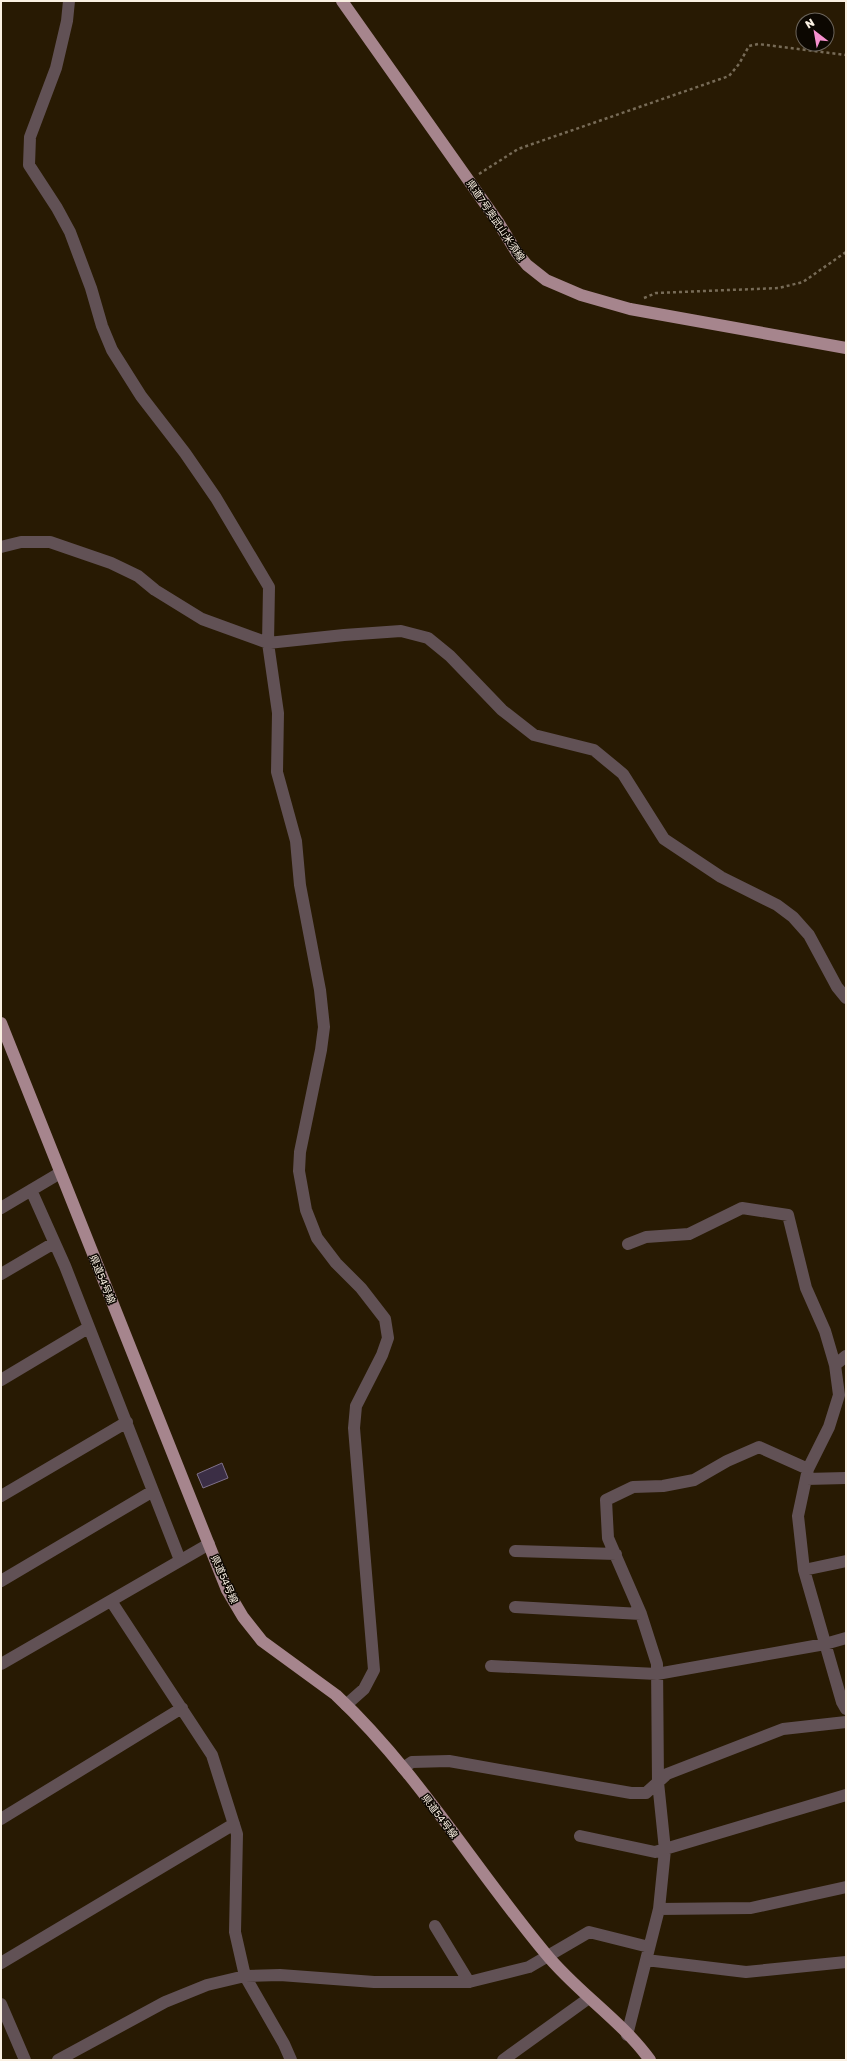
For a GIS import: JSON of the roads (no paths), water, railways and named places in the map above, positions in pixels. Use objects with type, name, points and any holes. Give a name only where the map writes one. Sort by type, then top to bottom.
[{"type":"main road","name":"県道7号奥武山米須線","points":[[342,1],[469,180],[527,265],[546,280],[581,295],[630,309],[846,348]]},
{"type":"main road","name":"県道54号線","points":[[1,1023],[227,1590],[243,1617],[262,1641],[336,1695],[346,1705],[403,1768],[547,1956],[627,2035],[650,2060]]},
{"type":"street","points":[[69,1],[67,21],[56,68],[30,137],[29,165],[57,208],[70,232],[91,288],[102,326],[112,350],[141,396],[185,453],[216,498],[269,587],[268,643],[278,713],[277,772],[296,841],[300,885],[320,990],[324,1027],[321,1050],[300,1152],[299,1171],[306,1210],[317,1238],[336,1263],[361,1288],[385,1319],[388,1338],[382,1355],[356,1406],[354,1428],[374,1670],[364,1689],[346,1705]]},
{"type":"street","points":[[1,546],[21,542],[50,542],[111,563],[138,576],[155,590],[202,620],[268,643],[401,631],[428,638],[450,656],[502,710],[534,735],[594,750],[623,774],[664,839],[721,877],[777,905],[793,917],[809,935],[837,987],[846,998]]},
{"type":"street","points":[[1,1208],[60,1173]]},
{"type":"street","points":[[31,1190],[65,1266],[180,1560]]},
{"type":"street","points":[[628,1244],[646,1237],[689,1234],[742,1208],[788,1216],[806,1288],[825,1331],[842,1396],[807,1474],[798,1516],[804,1570],[842,1702],[846,1709]]},
{"type":"street","points":[[1,1274],[54,1243]]},
{"type":"street","points":[[1,1380],[88,1328]]},
{"type":"street","points":[[835,1366],[846,1356]]},
{"type":"street","points":[[1,1496],[127,1422]]},
{"type":"street","points":[[627,2035],[659,1909],[665,1850],[658,1782],[657,1664],[641,1614],[608,1538],[606,1500],[633,1486],[663,1486],[694,1480],[727,1461],[759,1447],[807,1474],[846,1478]]},
{"type":"street","points":[[1,1581],[153,1491]]},
{"type":"street","points":[[1,1664],[209,1544]]},
{"type":"street","points":[[515,1551],[616,1554]]},
{"type":"street","points":[[804,1570],[846,1561]]},
{"type":"street","points":[[111,1601],[212,1755],[237,1834],[235,1932],[245,1976],[284,2044],[291,2060]]},
{"type":"street","points":[[515,1607],[641,1614]]},
{"type":"street","points":[[491,1666],[657,1674],[825,1644],[846,1638]]},
{"type":"street","points":[[1,1819],[182,1708]]},
{"type":"street","points":[[403,1768],[412,1762],[449,1761],[631,1793],[646,1793],[667,1774],[783,1730],[846,1722]]},
{"type":"street","points":[[580,1836],[655,1852],[846,1795]]},
{"type":"street","points":[[1,1963],[234,1824]]},
{"type":"street","points":[[659,1909],[751,1908],[846,1887]]},
{"type":"street","points":[[435,1926],[469,1982]]},
{"type":"street","points":[[58,2060],[165,2002],[207,1985],[245,1976],[280,1975],[374,1982],[469,1982],[529,1967],[589,1932],[649,1947]]},
{"type":"street","points":[[646,1960],[746,1972],[846,1962]]},
{"type":"street","points":[[503,2060],[589,1998]]},
{"type":"street","points":[[1,2004],[25,2060]]}]
